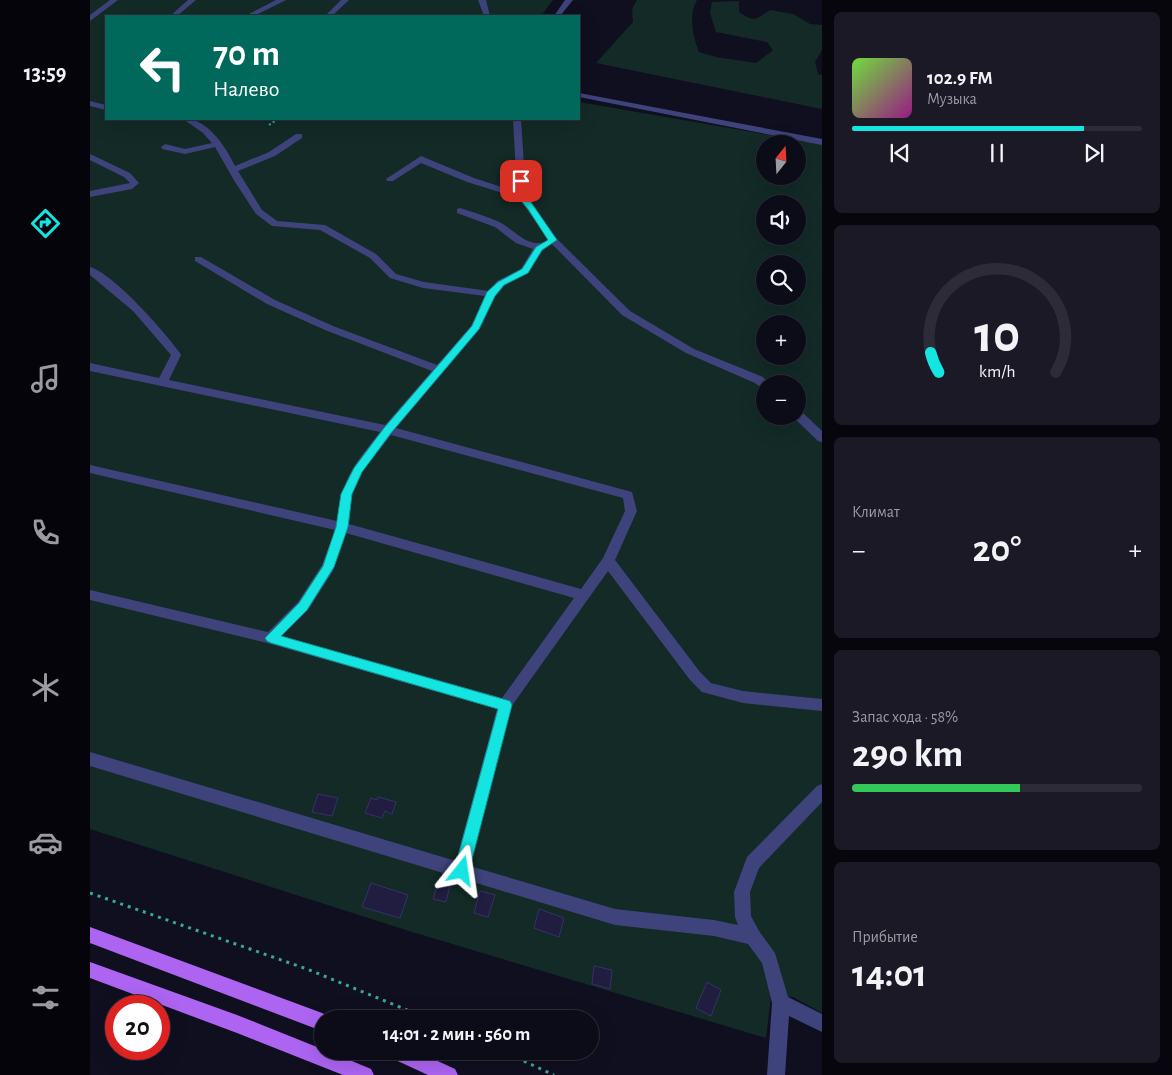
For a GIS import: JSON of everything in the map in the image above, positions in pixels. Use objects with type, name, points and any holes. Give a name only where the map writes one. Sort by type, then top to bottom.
[{"type":"main road","points":[[90,935],[314,1019]]},
{"type":"main road","points":[[90,970],[237,1024],[365,1075]]},
{"type":"main road","points":[[415,1060],[449,1075]]},
{"type":"street","points":[[90,19],[114,0]]},
{"type":"street","points":[[174,15],[192,0]]},
{"type":"street","points":[[251,15],[282,0]]},
{"type":"street","points":[[329,15],[345,0]]},
{"type":"street","points":[[482,0],[487,15]]},
{"type":"street","points":[[558,15],[569,0]]},
{"type":"street","points":[[580,95],[822,142]]},
{"type":"street","points":[[90,103],[105,108]]},
{"type":"street","points":[[189,120],[206,131],[224,152],[259,212],[275,224],[322,227],[373,256],[393,276],[423,285],[491,294]]},
{"type":"street","points":[[517,120],[522,196]]},
{"type":"street","points":[[233,170],[272,154],[299,136]]},
{"type":"street","points":[[165,147],[183,151],[197,150],[217,144]]},
{"type":"street","points":[[90,157],[127,175],[135,183],[129,187],[90,194]]},
{"type":"street","points":[[390,179],[421,159],[461,178],[522,196],[532,207],[553,240],[626,313],[690,351],[756,379]]},
{"type":"street","points":[[460,211],[498,225],[519,241],[539,248]]},
{"type":"street","points":[[271,638],[303,606],[328,567],[342,527],[346,494],[358,470],[388,430],[476,327],[491,294],[501,284],[525,271],[539,248],[553,240]]},
{"type":"street","points":[[198,259],[271,302],[329,328],[440,370]]},
{"type":"street","points":[[90,270],[119,291],[162,335],[176,355],[163,382]]},
{"type":"street","points":[[90,367],[388,430],[628,495],[631,512],[608,561],[505,705],[462,871]]},
{"type":"street","points":[[806,423],[821,437]]},
{"type":"street","points":[[90,469],[342,527],[584,594]]},
{"type":"street","points":[[608,561],[694,676],[707,688],[743,697],[822,704]]},
{"type":"street","points":[[90,595],[271,638],[505,705]]},
{"type":"street","points":[[90,759],[615,917],[714,928],[752,937]]},
{"type":"street","points":[[776,1075],[781,1003],[769,959],[752,937],[743,918],[742,892],[753,863],[822,791]]},
{"type":"street","points":[[781,1003],[822,1023]]},
{"type":"path","points":[[269,125],[276,120]]},
{"type":"path","points":[[90,892],[307,969],[407,1010]]},
{"type":"path","points":[[522,1060],[554,1075]]},
{"type":"green space","points":[[90,0],[553,0],[542,15],[105,15],[105,120],[580,120],[580,102],[770,135],[756,135],[756,185],[806,185],[806,141],[822,144],[822,1013],[793,997],[771,996],[766,1038],[409,931],[90,829]]},
{"type":"green space","points":[[637,0],[697,0],[692,19],[693,33],[699,52],[716,57],[756,63],[773,50],[767,42],[716,32],[710,13],[712,2],[739,1],[739,12],[752,19],[770,10],[793,14],[810,24],[822,25],[822,50],[815,62],[818,74],[822,75],[822,109],[596,63],[633,22],[632,9]]},
{"type":"building","points":[[318,794],[338,798],[332,816],[312,812]]},
{"type":"building","points":[[378,797],[396,802],[392,814],[385,811],[382,818],[365,813],[371,798],[377,800]]},
{"type":"building","points":[[438,881],[450,885],[446,902],[433,899]]},
{"type":"building","points":[[371,883],[408,895],[400,918],[362,907]]},
{"type":"building","points":[[480,891],[495,895],[488,917],[474,913]]},
{"type":"building","points":[[539,909],[564,918],[559,937],[534,928]]},
{"type":"building","points":[[594,966],[612,970],[610,989],[592,984]]},
{"type":"building","points":[[707,982],[721,990],[711,1016],[696,1008]]},
{"type":"route","points":[[462,871],[505,705],[271,638],[303,606],[328,567],[342,527],[346,494],[358,470],[388,430],[476,327],[491,294],[501,284],[525,271],[539,248],[553,240],[532,207],[522,196],[521,181]]}]
